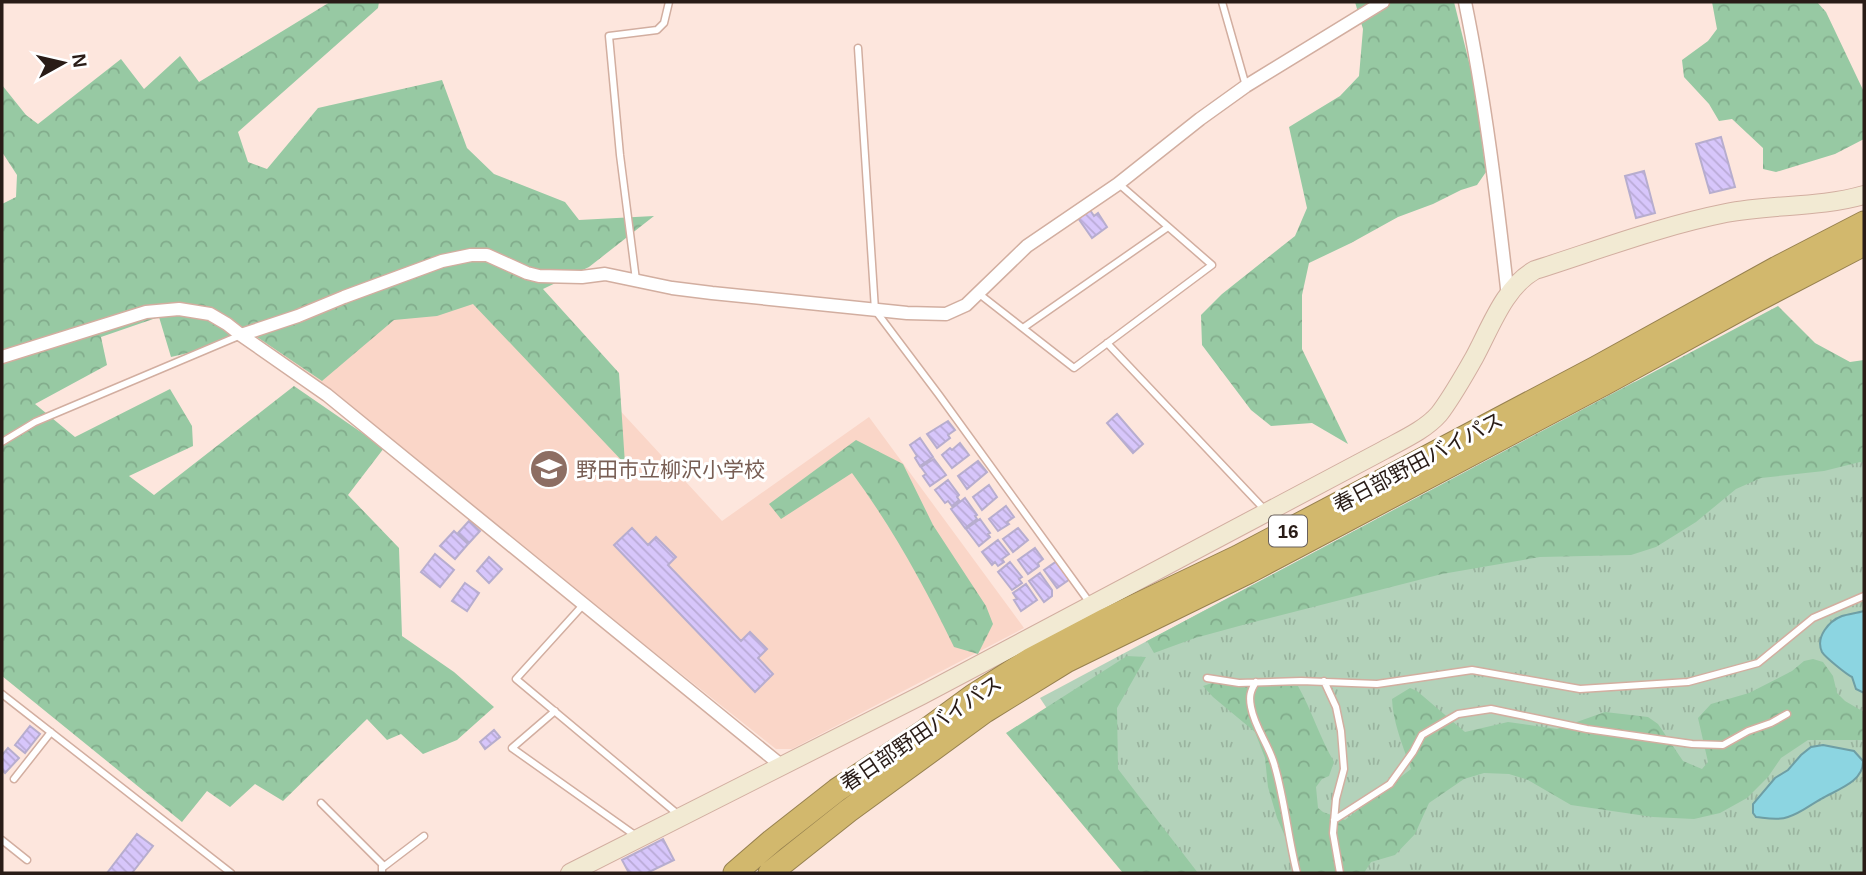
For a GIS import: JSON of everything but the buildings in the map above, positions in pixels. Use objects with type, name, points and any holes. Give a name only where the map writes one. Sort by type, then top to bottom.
[{"type":"highway","name":"春日部野田バイパス","points":[[735,873],[837,790],[1030,660],[1104,621],[1238,557],[1864,223]]},
{"type":"highway","name":"春日部野田バイパス","points":[[771,873],[985,710],[1066,661],[1261,566],[1864,244]]},
{"type":"street","points":[[241,335],[442,261],[471,255],[487,255],[539,276],[582,277],[605,274],[672,288],[875,310],[946,314],[966,305],[1027,246],[1118,184],[1246,86],[1383,2]]},
{"type":"street","points":[[1465,2],[1480,81],[1508,297]]},
{"type":"street","points":[[576,872],[922,695],[1421,429],[1437,417],[1451,397],[1508,297],[1525,275],[1674,226],[1728,212],[1788,207],[1864,195]]},
{"type":"street","points":[[2,357],[146,312],[179,309],[211,314],[327,395],[782,766]]},
{"type":"lane","points":[[636,280],[609,36],[657,30],[664,23],[669,2]]},
{"type":"lane","points":[[1222,2],[1246,86]]},
{"type":"lane","points":[[858,48],[875,310],[1091,604]]},
{"type":"lane","points":[[978,293],[1074,368],[1212,265],[1118,184]]},
{"type":"lane","points":[[1023,328],[1168,227]]},
{"type":"lane","points":[[2,442],[47,416],[241,335]]},
{"type":"lane","points":[[1107,343],[1267,512]]},
{"type":"lane","points":[[1207,678],[1239,682],[1324,681],[1377,684],[1472,670],[1580,689],[1688,682],[1758,663],[1813,618],[1864,596]]},
{"type":"lane","points":[[583,606],[516,679],[682,817]]},
{"type":"lane","points":[[1324,681],[1336,707],[1341,730],[1344,769],[1334,820],[1340,873]]},
{"type":"lane","points":[[1256,682],[1250,696],[1254,721],[1268,747],[1275,768],[1297,873]]},
{"type":"lane","points":[[2,694],[230,873]]},
{"type":"lane","points":[[1334,820],[1390,784],[1422,735],[1458,714],[1491,709],[1587,729],[1692,744],[1723,745],[1787,714]]},
{"type":"lane","points":[[555,711],[512,748],[639,838]]},
{"type":"lane","points":[[14,779],[51,732]]},
{"type":"lane","points":[[321,803],[382,864],[382,870]]},
{"type":"lane","points":[[382,870],[424,836]]},
{"type":"lane","points":[[2,840],[27,860]]},
{"type":"shaded area","name":"野田市立柳沢小学校","points":[[482,261],[722,521],[869,417],[1024,628],[792,749],[776,749],[329,394],[259,342],[260,330]]},
{"type":"green space","points":[[330,2],[379,2],[378,8],[238,132],[248,162],[267,169],[318,108],[442,80],[467,148],[494,174],[565,202],[579,220],[654,216],[589,267],[543,289],[619,373],[625,464],[473,304],[437,316],[394,320],[322,381],[257,337],[171,357],[159,317],[101,337],[107,365],[35,404],[75,437],[170,389],[192,426],[193,446],[129,476],[154,495],[294,386],[384,448],[348,495],[399,548],[402,636],[454,672],[494,707],[457,740],[423,754],[401,734],[387,740],[367,719],[283,801],[255,784],[230,807],[207,791],[182,822],[2,676],[2,204],[16,197],[17,175],[2,152],[2,85],[26,115],[38,124],[121,59],[144,89],[180,56],[199,82]]},
{"type":"green space","points":[[1355,2],[1454,2],[1474,82],[1486,172],[1477,185],[1398,217],[1309,263],[1302,295],[1302,349],[1348,444],[1312,423],[1271,426],[1251,410],[1202,345],[1201,315],[1222,294],[1295,236],[1307,208],[1289,127],[1340,96],[1359,76],[1363,29]]},
{"type":"green space","points":[[1712,2],[1817,2],[1826,12],[1864,92],[1864,139],[1835,154],[1776,172],[1763,169],[1763,148],[1732,119],[1719,121],[1709,104],[1684,77],[1682,60],[1708,41],[1717,29]]},
{"type":"green space","points":[[1778,306],[1815,343],[1850,362],[1864,360],[1864,463],[1824,471],[1761,478],[1736,489],[1696,522],[1656,547],[1631,555],[1540,557],[1442,574],[1195,638],[1154,653],[1147,641]]},
{"type":"green space","points":[[1634,382],[1864,434],[1864,873],[1156,873],[1040,698]]},
{"type":"green space","points":[[856,440],[903,464],[933,525],[986,606],[993,624],[978,654],[954,647],[907,558],[852,473],[781,519],[769,504]]},
{"type":"green space","points":[[1127,656],[1146,657],[1117,708],[1118,769],[1198,873],[1123,873],[1006,733]]},
{"type":"green space","points":[[1813,659],[1823,662],[1833,676],[1837,693],[1864,712],[1864,740],[1808,740],[1781,758],[1768,777],[1747,798],[1720,813],[1694,819],[1653,817],[1571,805],[1528,780],[1509,774],[1484,773],[1464,779],[1429,803],[1415,834],[1395,855],[1371,862],[1364,873],[1301,873],[1277,818],[1268,787],[1265,758],[1255,732],[1203,686],[1212,683],[1298,686],[1334,762],[1329,776],[1322,779],[1316,787],[1318,808],[1345,820],[1411,769],[1396,726],[1392,699],[1410,688],[1465,732],[1508,722],[1557,729],[1605,712],[1648,717],[1658,724],[1683,761],[1702,769],[1708,762],[1698,718],[1711,704],[1749,693],[1792,671],[1804,661]]},
{"type":"water","points":[[1864,611],[1864,693],[1856,689],[1852,677],[1827,658],[1822,652],[1820,641],[1832,622],[1842,616]]},
{"type":"water","points":[[1823,745],[1854,751],[1863,761],[1859,775],[1793,815],[1776,819],[1756,817],[1753,804],[1775,778],[1788,770],[1811,747]]},
{"type":"place","name":"野田市立柳沢小学校","points":[[549,469]]}]
